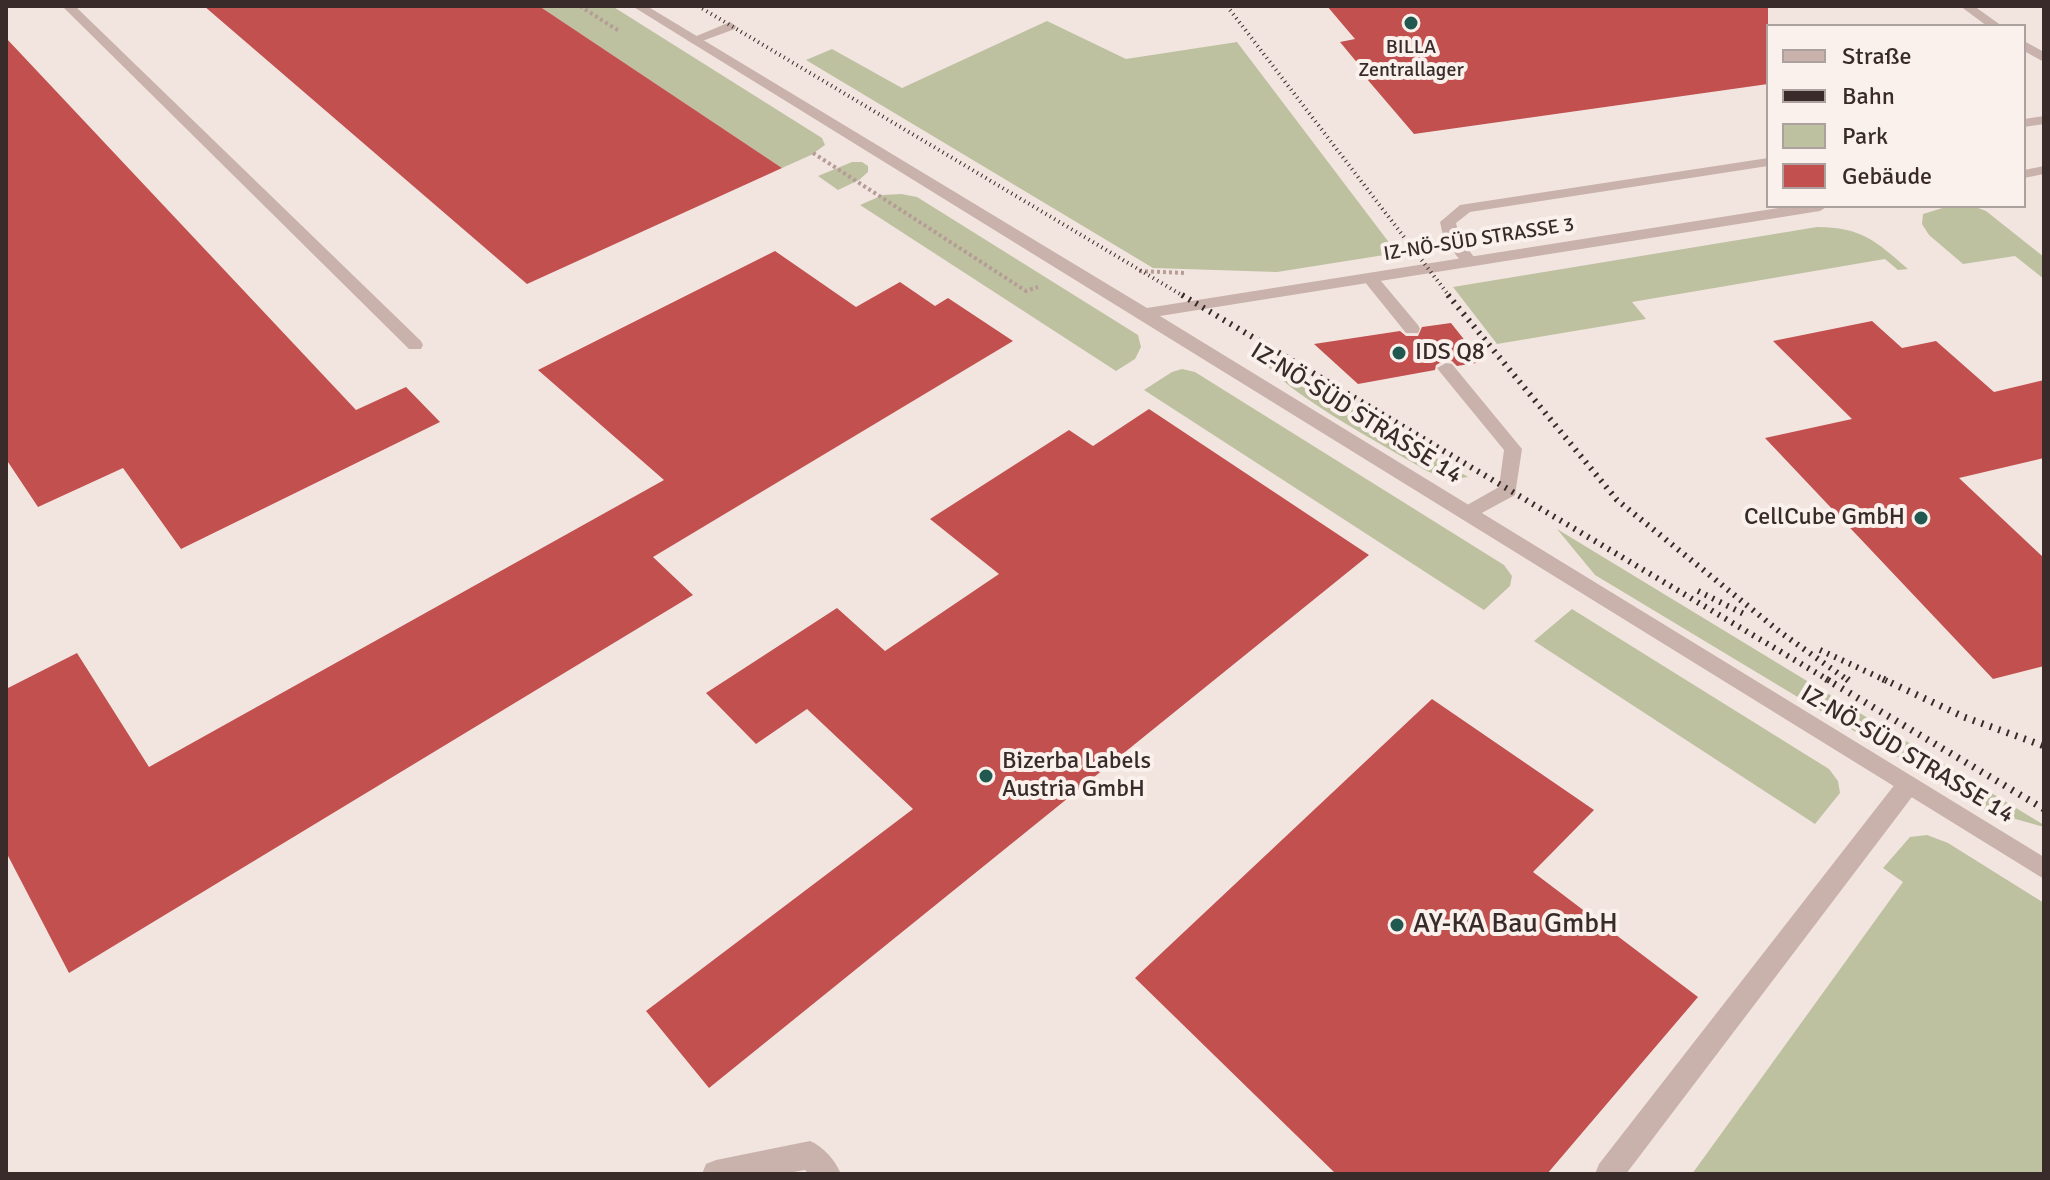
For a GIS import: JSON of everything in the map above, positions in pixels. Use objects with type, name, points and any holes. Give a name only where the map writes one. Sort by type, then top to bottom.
[{"type":"street","points":[[68,6],[415,345]]},
{"type":"street","name":"IZ-NÖ-SÜD STRASSE 14","points":[[638,6],[1144,313],[2044,869]]},
{"type":"street","points":[[1966,6],[1993,24]]},
{"type":"street","points":[[694,40],[730,26]]},
{"type":"street","points":[[2026,46],[2044,58]]},
{"type":"street","points":[[1470,262],[1452,240],[1448,222],[1465,208],[1766,162]]},
{"type":"street","name":"IZ-NÖ-SÜD STRASSE 3","points":[[1144,313],[1808,208]]},
{"type":"street","points":[[1370,278],[1412,329]]},
{"type":"street","points":[[1446,368],[1513,449],[1508,490],[1467,514]]},
{"type":"street","points":[[1609,1174],[1907,786]]},
{"type":"street","points":[[716,1174],[810,1155],[827,1174]]},
{"type":"green space","points":[[539,6],[612,6],[822,138],[825,145],[782,168]]},
{"type":"green space","points":[[1047,21],[1126,59],[1237,42],[1397,253],[1277,272],[1153,268],[806,60],[832,49],[902,88]]},
{"type":"green space","points":[[852,162],[862,162],[868,166],[868,172],[838,190],[818,176]]},
{"type":"green space","points":[[883,195],[917,197],[1138,335],[1141,347],[1135,359],[1116,371],[860,205]]},
{"type":"green space","points":[[1942,208],[1978,208],[1986,211],[2044,257],[2044,279],[2015,256],[1963,264],[1929,235],[1922,224],[1923,214]]},
{"type":"green space","points":[[1817,227],[1857,233],[1908,269],[1898,270],[1885,259],[1632,302],[1646,319],[1497,344],[1453,287]]},
{"type":"green space","points":[[1258,350],[1468,477],[1448,480],[1360,432],[1283,380],[1266,364]]},
{"type":"green space","points":[[1182,369],[1195,372],[1504,565],[1512,576],[1510,586],[1484,610],[1144,390]]},
{"type":"green space","points":[[1557,529],[2044,827],[1987,811],[1595,575]]},
{"type":"green space","points":[[1572,609],[1829,769],[1838,781],[1840,793],[1815,824],[1534,641]]},
{"type":"green space","points":[[1927,835],[1948,843],[2044,903],[2044,1174],[1692,1174],[1903,882],[1883,868],[1910,837]]},
{"type":"building","points":[[204,6],[539,6],[782,168],[527,284]]},
{"type":"building","points":[[1327,6],[1768,6],[1766,84],[1414,134],[1361,72],[1364,71],[1340,42],[1355,39]]},
{"type":"building","points":[[6,38],[356,410],[406,387],[440,422],[181,549],[123,468],[38,507],[6,459]]},
{"type":"building","points":[[775,251],[856,307],[900,282],[935,306],[948,298],[1013,341],[653,557],[693,595],[69,973],[6,852],[6,689],[77,653],[149,767],[664,480],[538,370]]},
{"type":"building","name":"CellCube GmbH","points":[[1872,321],[1902,348],[1936,341],[1994,392],[2044,380],[2044,458],[1959,478],[2044,558],[2044,666],[1993,679],[1765,438],[1852,419],[1773,341]]},
{"type":"building","name":"IDS Q8","points":[[1451,323],[1482,362],[1457,366],[1445,360],[1436,365],[1435,370],[1358,384],[1314,344],[1400,331],[1406,336],[1418,336],[1422,327]]},
{"type":"building","name":"Bizerba Labels Austria GmbH","points":[[1149,409],[1369,555],[709,1088],[646,1011],[913,809],[807,709],[756,744],[706,693],[837,608],[885,651],[999,574],[930,519],[1069,430],[1093,446]]},
{"type":"building","name":"AY-KA Bau GmbH","points":[[1432,699],[1594,810],[1533,872],[1698,997],[1547,1174],[1336,1174],[1135,978]]},
{"type":"railway","points":[[698,6],[1185,297]]},
{"type":"railway","points":[[1227,6],[1450,297]]},
{"type":"railway","points":[[1182,295],[1830,681]]},
{"type":"railway","points":[[1448,295],[1617,500],[1780,632],[1849,681]]},
{"type":"railway","points":[[1698,591],[1748,616]]},
{"type":"railway","points":[[1820,650],[1887,681]]},
{"type":"railway","points":[[1826,679],[2044,809]]},
{"type":"railway","points":[[1847,679],[1852,683]]},
{"type":"railway","points":[[1883,679],[1964,717],[2044,746]]},
{"type":"place","name":"BILLA Zentrallager","points":[[1411,23]]},
{"type":"place","name":"IDS Q8","points":[[1399,353]]},
{"type":"place","name":"CellCube GmbH","points":[[1921,518]]},
{"type":"place","name":"Bizerba Labels Austria GmbH","points":[[986,776]]},
{"type":"place","name":"AY-KA Bau GmbH","points":[[1397,925]]}]
